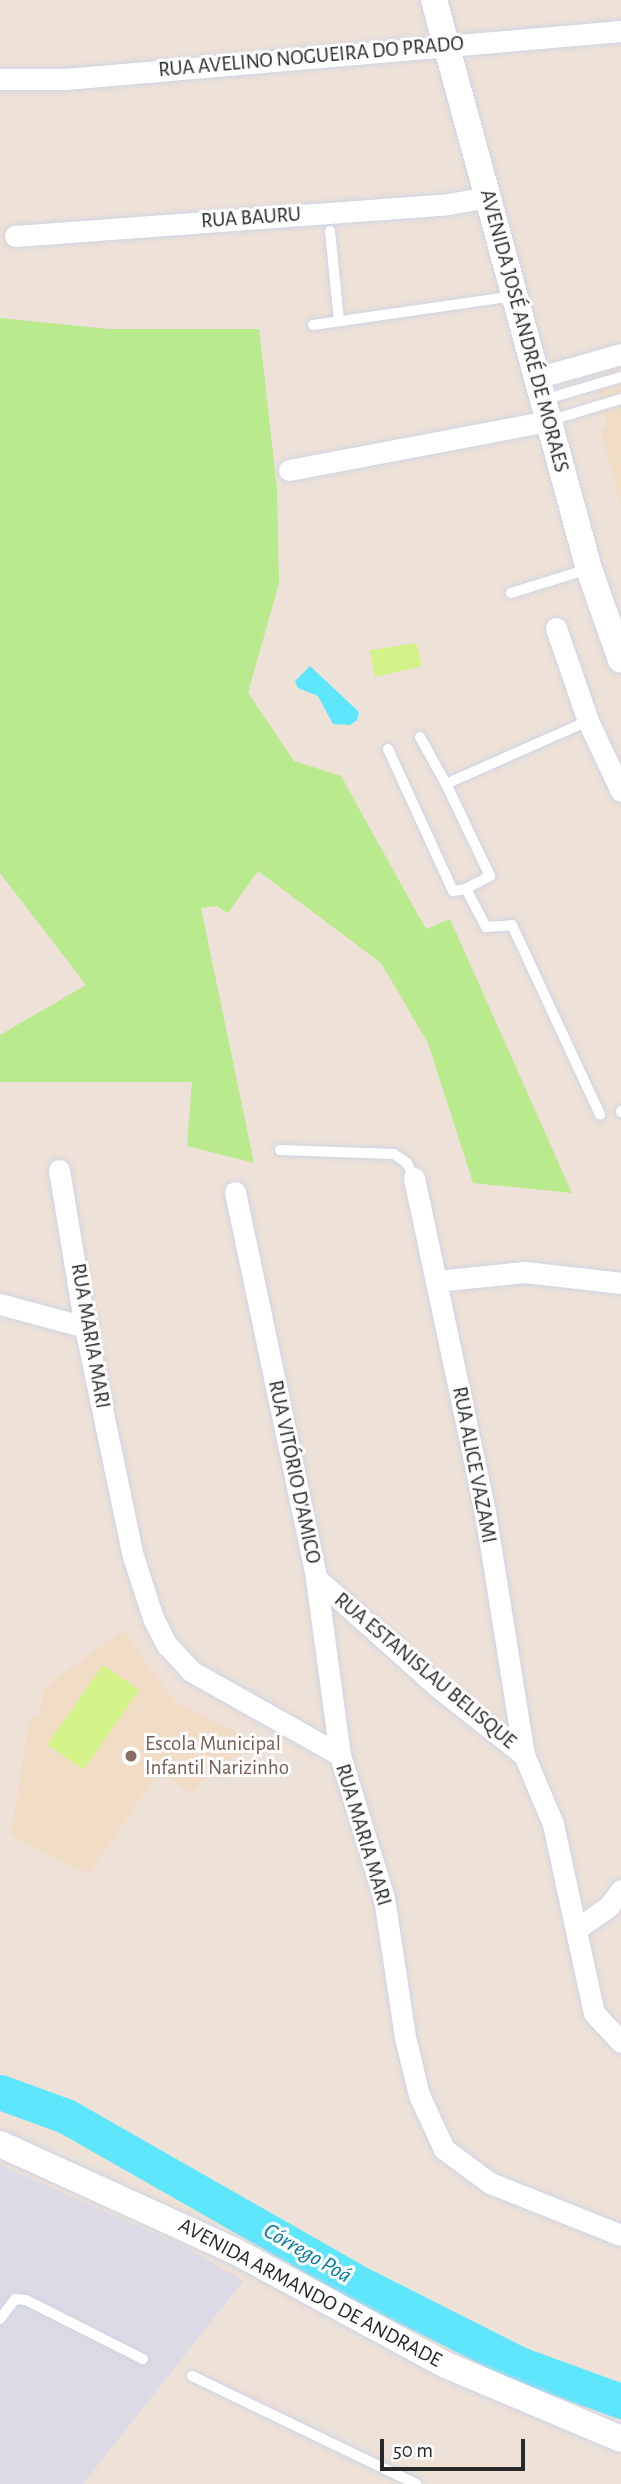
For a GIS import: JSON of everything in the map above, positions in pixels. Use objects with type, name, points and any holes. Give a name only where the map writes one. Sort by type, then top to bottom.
[{"type":"street","name":"AVENIDA JOSÉ ANDRÉ DE MORAES","points":[[434,0],[589,569],[621,660]]},
{"type":"street","name":"RUA AVELINO NOGUEIRA DO PRADO","points":[[0,79],[65,79],[446,42],[621,31]]},
{"type":"street","name":"RUA BAURU","points":[[15,236],[449,204],[487,197]]},
{"type":"street","points":[[289,470],[542,400],[621,354]]},
{"type":"street","points":[[556,628],[588,721],[621,791]]},
{"type":"street","name":"RUA MARIA MARI","points":[[59,1170],[85,1327],[133,1556],[153,1618],[167,1646],[191,1671],[340,1755],[384,1898],[405,2037],[419,2095],[444,2149],[490,2183],[621,2235]]},
{"type":"street","name":"RUA ALICE VAZAMI","points":[[414,1178],[485,1512],[524,1755]]},
{"type":"street","name":"RUA VITÓRIO D'AMICO","points":[[235,1192],[316,1578],[340,1755]]},
{"type":"street","points":[[436,1281],[525,1272],[621,1283]]},
{"type":"street","points":[[0,1304],[85,1327]]},
{"type":"street","name":"RUA ESTANISLAU BELISQUE","points":[[316,1578],[439,1688],[524,1755],[553,1824],[578,1928],[594,2013],[621,2042]]},
{"type":"street","points":[[578,1928],[609,1906],[621,1890]]},
{"type":"street","name":"AVENIDA ARMANDO DE ANDRADE","points":[[0,2144],[233,2250],[446,2365],[621,2439]]},
{"type":"lane","points":[[330,231],[339,321]]},
{"type":"lane","points":[[313,324],[514,296]]},
{"type":"lane","points":[[542,400],[621,377]]},
{"type":"lane","points":[[542,400],[621,399]]},
{"type":"lane","points":[[511,593],[589,569]]},
{"type":"lane","points":[[446,784],[588,721]]},
{"type":"lane","points":[[388,749],[453,891],[466,889],[490,876],[420,737]]},
{"type":"lane","points":[[466,889],[486,927],[512,925],[600,1115]]},
{"type":"lane","points":[[280,1150],[394,1154],[407,1163],[414,1178]]},
{"type":"lane","points":[[0,2319],[15,2299],[26,2300],[143,2359]]},
{"type":"lane","points":[[192,2376],[416,2484]]},
{"type":"shaded area","points":[[621,360],[621,504],[601,432],[607,425],[593,369]]},
{"type":"shaded area","name":"Escola Municipal Infantil Narizinho","points":[[123,1630],[173,1699],[260,1745],[214,1767],[191,1794],[159,1771],[89,1874],[11,1835],[30,1717],[39,1715],[45,1687]]},
{"type":"shaded area","points":[[0,2165],[187,2248],[243,2281],[83,2484],[0,2484]]},
{"type":"green space","points":[[0,318],[109,329],[259,329],[277,489],[279,583],[248,693],[294,761],[341,776],[426,929],[450,919],[572,1193],[473,1183],[428,1043],[381,963],[258,871],[228,913],[217,906],[201,908],[254,1163],[187,1146],[192,1082],[0,1082],[0,1035],[86,985],[0,873]]},
{"type":"green space","points":[[416,643],[422,666],[375,677],[370,650]]},
{"type":"green space","points":[[103,1665],[139,1690],[83,1770],[47,1744]]},
{"type":"water","points":[[310,666],[359,712],[357,720],[350,725],[333,724],[318,696],[298,688],[295,681]]},
{"type":"waterway","name":"Córrego Poá","points":[[0,2092],[66,2116],[353,2280],[519,2364],[621,2401]]},
{"type":"place","name":"Escola Municipal Infantil Narizinho","points":[[131,1756]]}]
